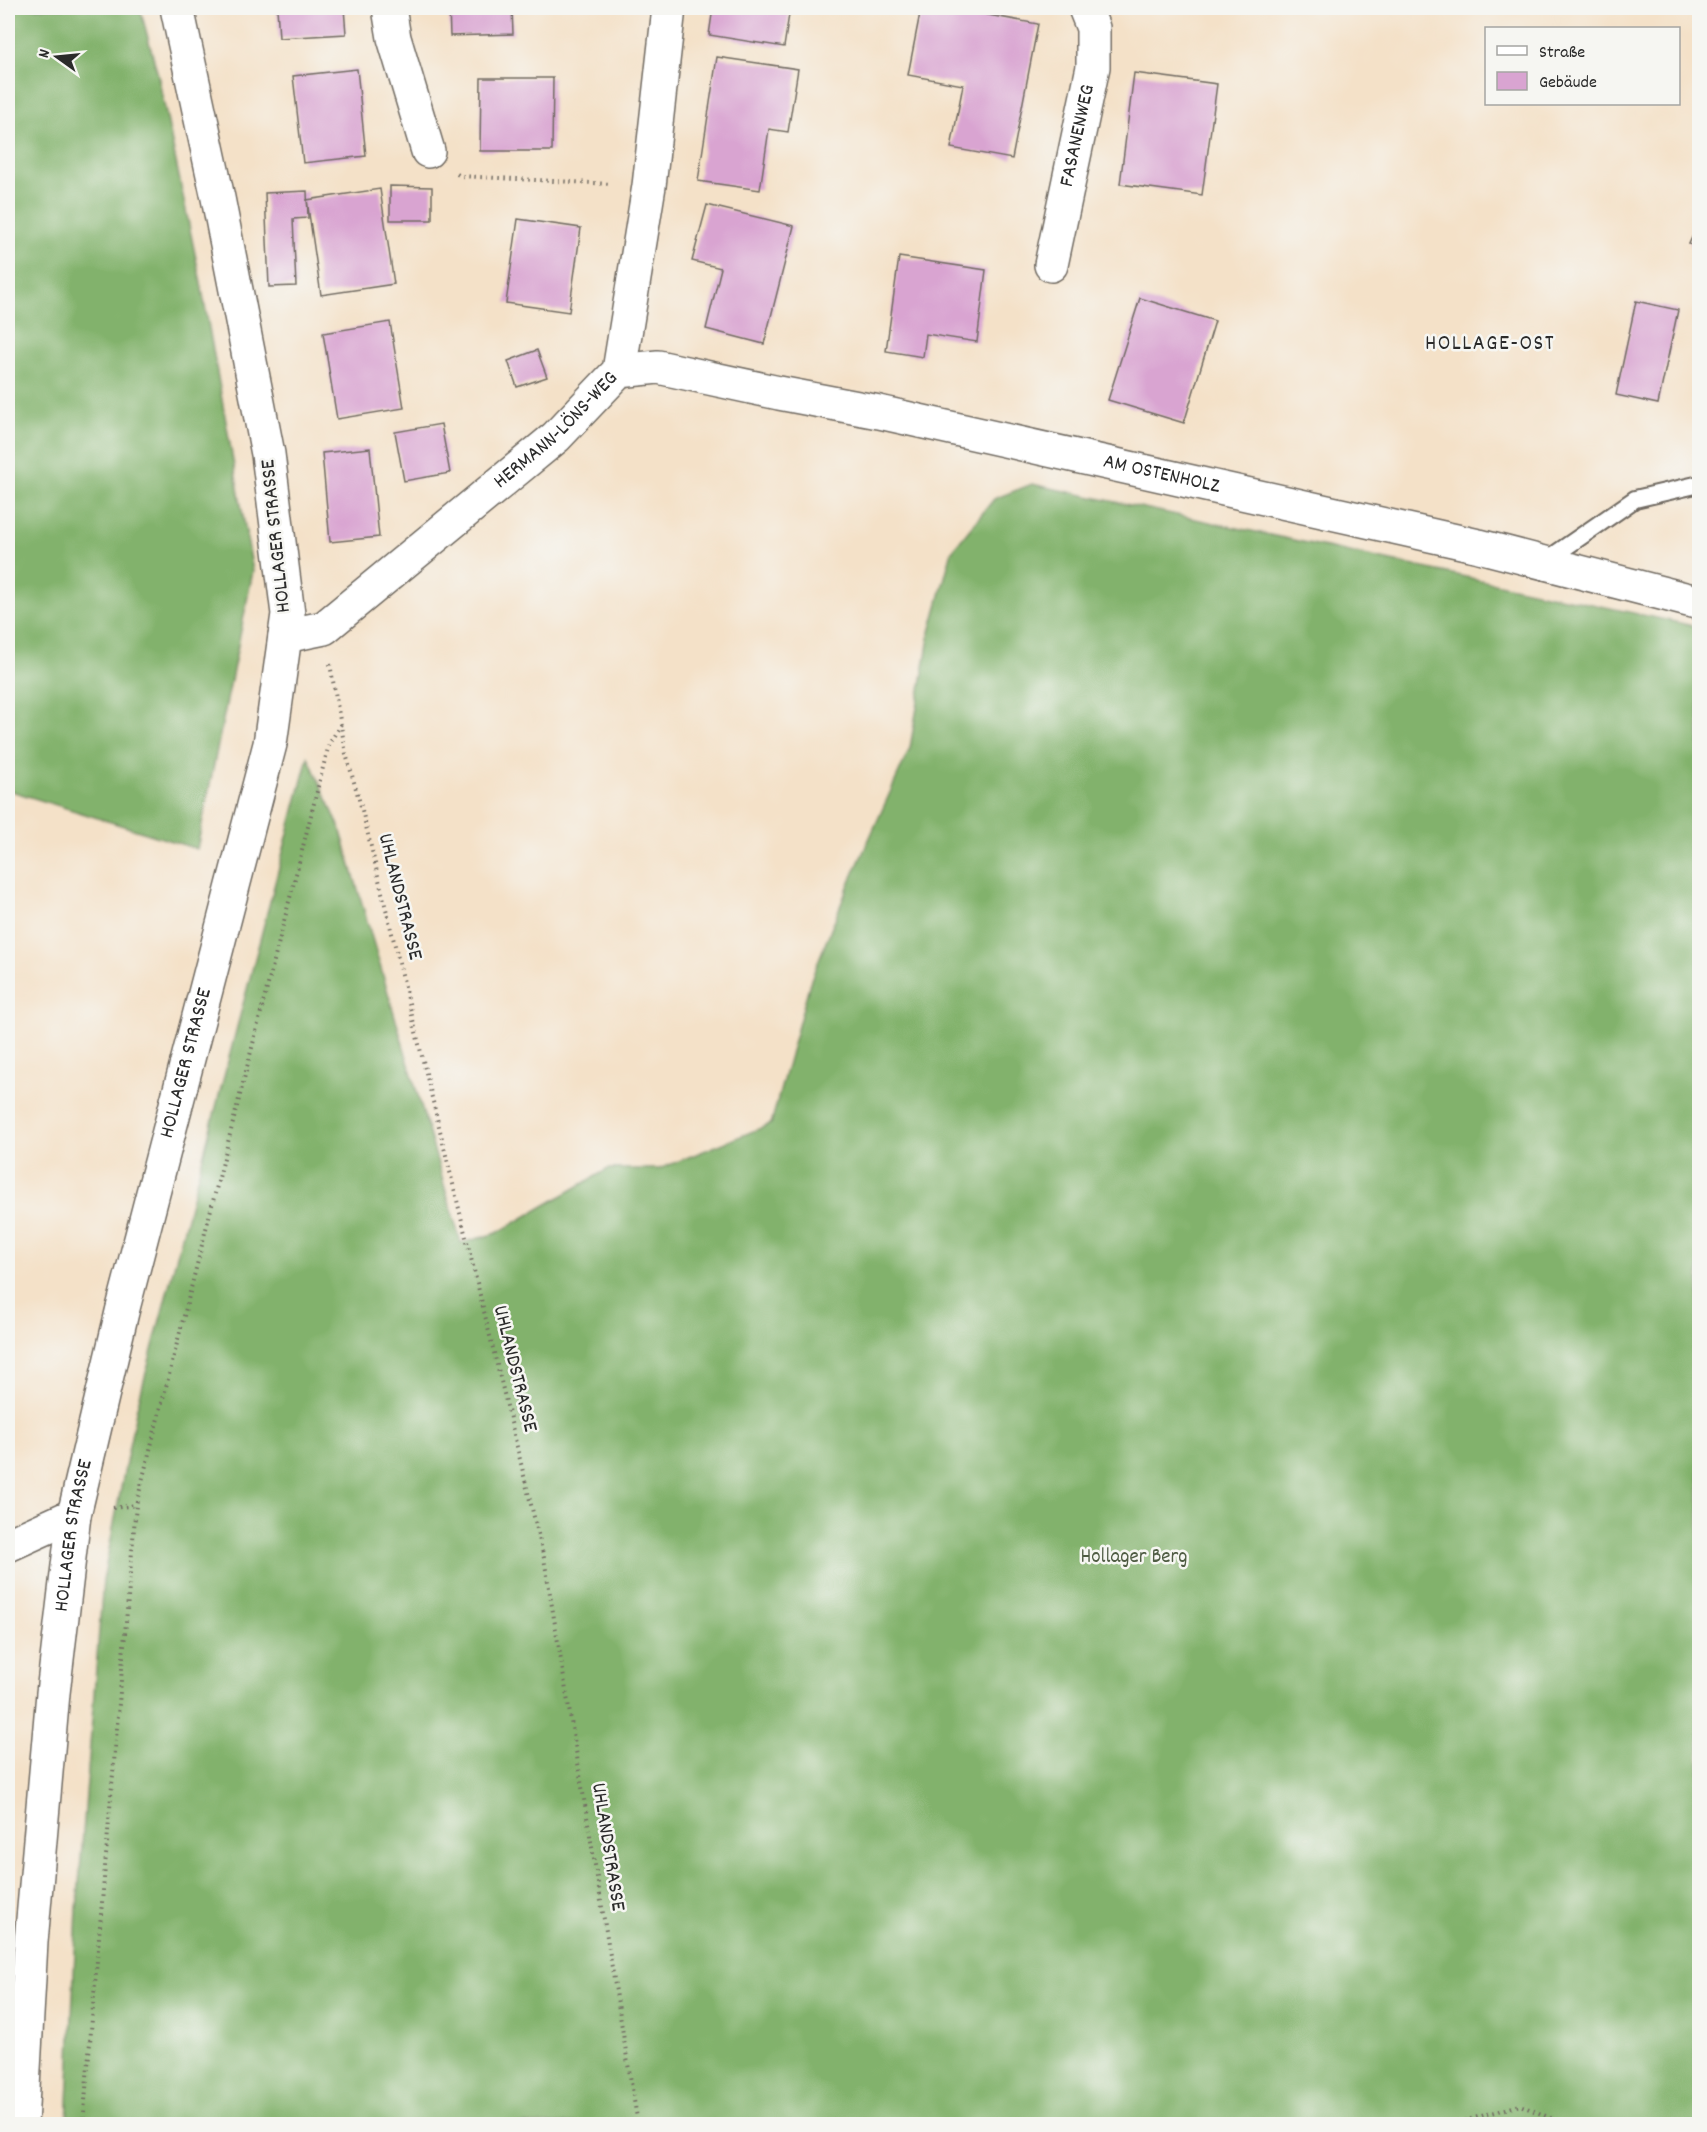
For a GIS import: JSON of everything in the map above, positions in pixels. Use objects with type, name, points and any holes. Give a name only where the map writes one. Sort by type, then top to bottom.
[{"type":"street","name":"HOLLAGER STRASSE","points":[[21,2124],[31,1942],[53,1693],[74,1515],[122,1312],[270,744],[288,614],[268,454],[218,198],[177,8]]},
{"type":"street","points":[[389,8],[394,38],[429,151]]},
{"type":"street","name":"HERMANN-LÖNS-WEG","points":[[285,636],[324,628],[556,437],[619,371],[649,186],[669,8]]},
{"type":"street","name":"FASANENWEG","points":[[1051,265],[1093,67],[1093,28],[1085,8]]},
{"type":"street","name":"AM OSTENHOLZ","points":[[619,371],[658,367],[879,412],[1479,546],[1700,603]]},
{"type":"street","points":[[8,1545],[74,1515]]},
{"type":"lane","points":[[1544,563],[1635,499],[1700,484]]},
{"type":"path","points":[[429,151],[460,176],[649,186]]},
{"type":"path","name":"UHLANDSTRASSE","points":[[324,628],[346,754],[362,810],[544,1558],[638,2124]]},
{"type":"path","points":[[83,2124],[136,1504],[329,744],[341,723]]},
{"type":"path","points":[[1453,2124],[1520,2105],[1565,2124]]},
{"type":"green space","points":[[8,8],[140,8],[158,75],[200,278],[253,571],[197,849],[8,790]]},
{"type":"green space","name":"Hollager Berg","points":[[1032,484],[1699,627],[1699,2124],[67,2124],[77,1909],[103,1580],[136,1411],[308,757],[340,828],[461,1243],[497,1233],[608,1169],[659,1169],[771,1124],[810,982],[849,884],[910,748],[930,632],[952,551],[994,499]]},
{"type":"building","points":[[277,8],[344,8],[346,34],[279,38]]},
{"type":"building","points":[[449,8],[512,8],[513,34],[450,36]]},
{"type":"building","points":[[713,8],[790,8],[784,47],[709,35]]},
{"type":"building","points":[[921,8],[950,8],[1038,24],[1012,159],[951,148],[963,85],[908,75]]},
{"type":"building","points":[[717,57],[798,69],[788,132],[769,129],[760,190],[698,181]]},
{"type":"building","points":[[357,69],[366,156],[303,163],[293,76]]},
{"type":"building","points":[[1134,73],[1217,84],[1202,195],[1120,184]]},
{"type":"building","points":[[481,78],[553,78],[552,151],[480,151]]},
{"type":"building","points":[[390,186],[432,187],[432,220],[390,220]]},
{"type":"building","points":[[380,189],[394,284],[321,295],[307,200]]},
{"type":"building","points":[[307,191],[308,218],[293,219],[296,286],[269,287],[265,193]]},
{"type":"building","points":[[707,205],[794,226],[764,344],[706,329],[721,268],[692,261]]},
{"type":"building","points":[[518,219],[581,228],[569,312],[506,303]]},
{"type":"building","points":[[1700,220],[1700,249],[1689,244]]},
{"type":"building","points":[[899,257],[986,270],[977,342],[926,334],[923,357],[886,351]]},
{"type":"building","points":[[1140,298],[1215,321],[1184,423],[1108,400]]},
{"type":"building","points":[[1636,301],[1678,310],[1658,404],[1616,395]]},
{"type":"building","points":[[390,322],[404,408],[337,419],[323,333]]},
{"type":"building","points":[[537,350],[547,377],[517,387],[508,361]]},
{"type":"building","points":[[441,424],[450,473],[404,481],[395,432]]},
{"type":"building","points":[[370,448],[379,537],[330,542],[322,453]]},
{"type":"district","name":"HOLLAGE-OST","points":[[1490,344]]}]
